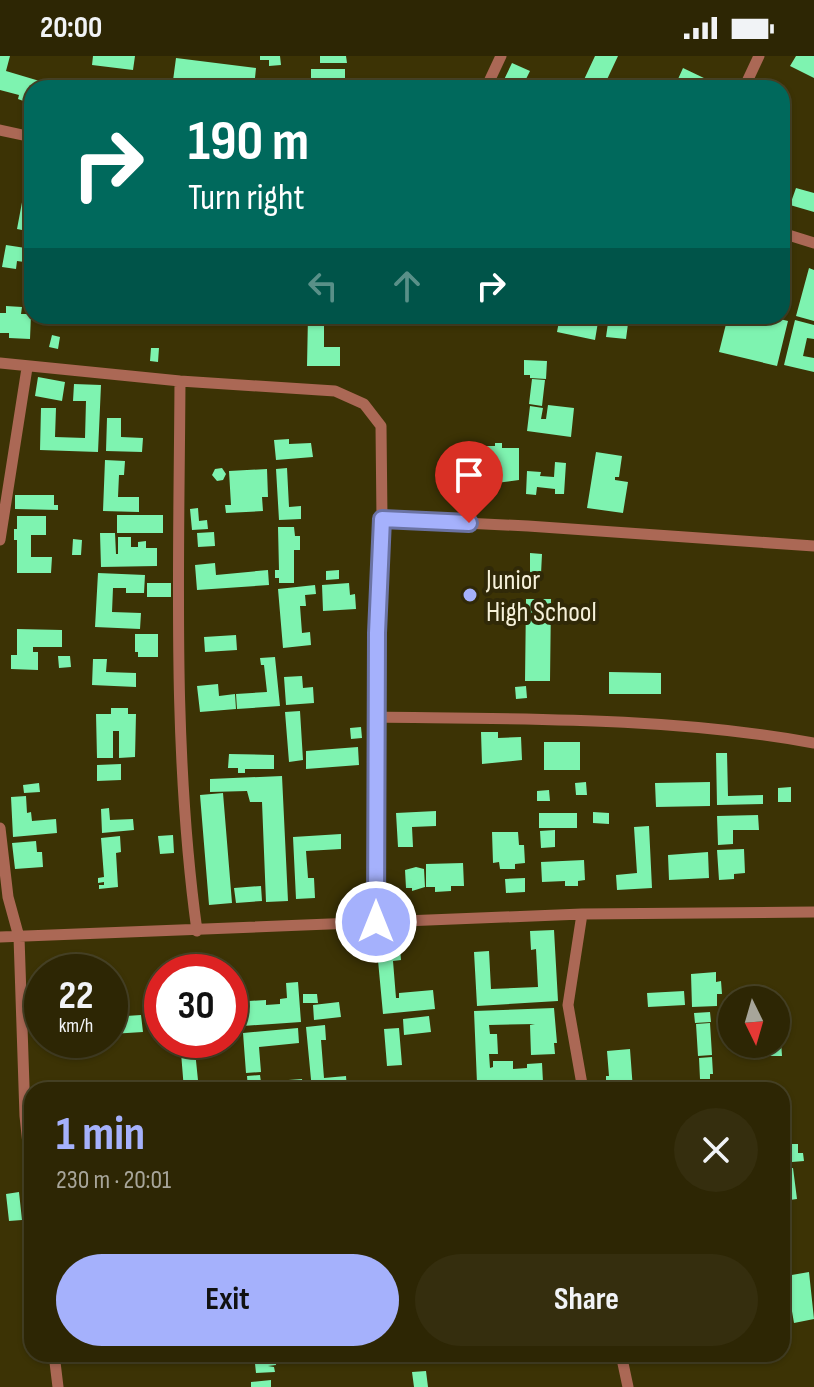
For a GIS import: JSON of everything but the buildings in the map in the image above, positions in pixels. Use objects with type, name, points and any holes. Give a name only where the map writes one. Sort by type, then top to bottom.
[{"type":"street","points":[[490,80],[501,56]]},
{"type":"street","points":[[748,80],[759,56]]},
{"type":"street","points":[[0,130],[24,135]]},
{"type":"street","points":[[790,236],[814,243]]},
{"type":"street","points":[[0,363],[180,381],[335,391],[364,404],[381,426],[376,922]]},
{"type":"street","points":[[0,540],[27,368]]},
{"type":"street","points":[[180,381],[179,703],[184,812],[197,931]]},
{"type":"street","points":[[382,519],[814,546]]},
{"type":"street","points":[[376,717],[514,719],[718,729],[814,743]]},
{"type":"street","points":[[0,828],[8,897],[19,937],[26,1082]]},
{"type":"street","points":[[0,937],[582,914],[814,912]]},
{"type":"street","points":[[582,914],[568,1005],[582,1082]]},
{"type":"street","points":[[55,1362],[58,1387]]},
{"type":"street","points":[[623,1362],[628,1387]]},
{"type":"place","name":"Junior High School","points":[[470,595]]},
{"type":"route","points":[[376,922],[377,633],[382,519],[469,523]]}]
